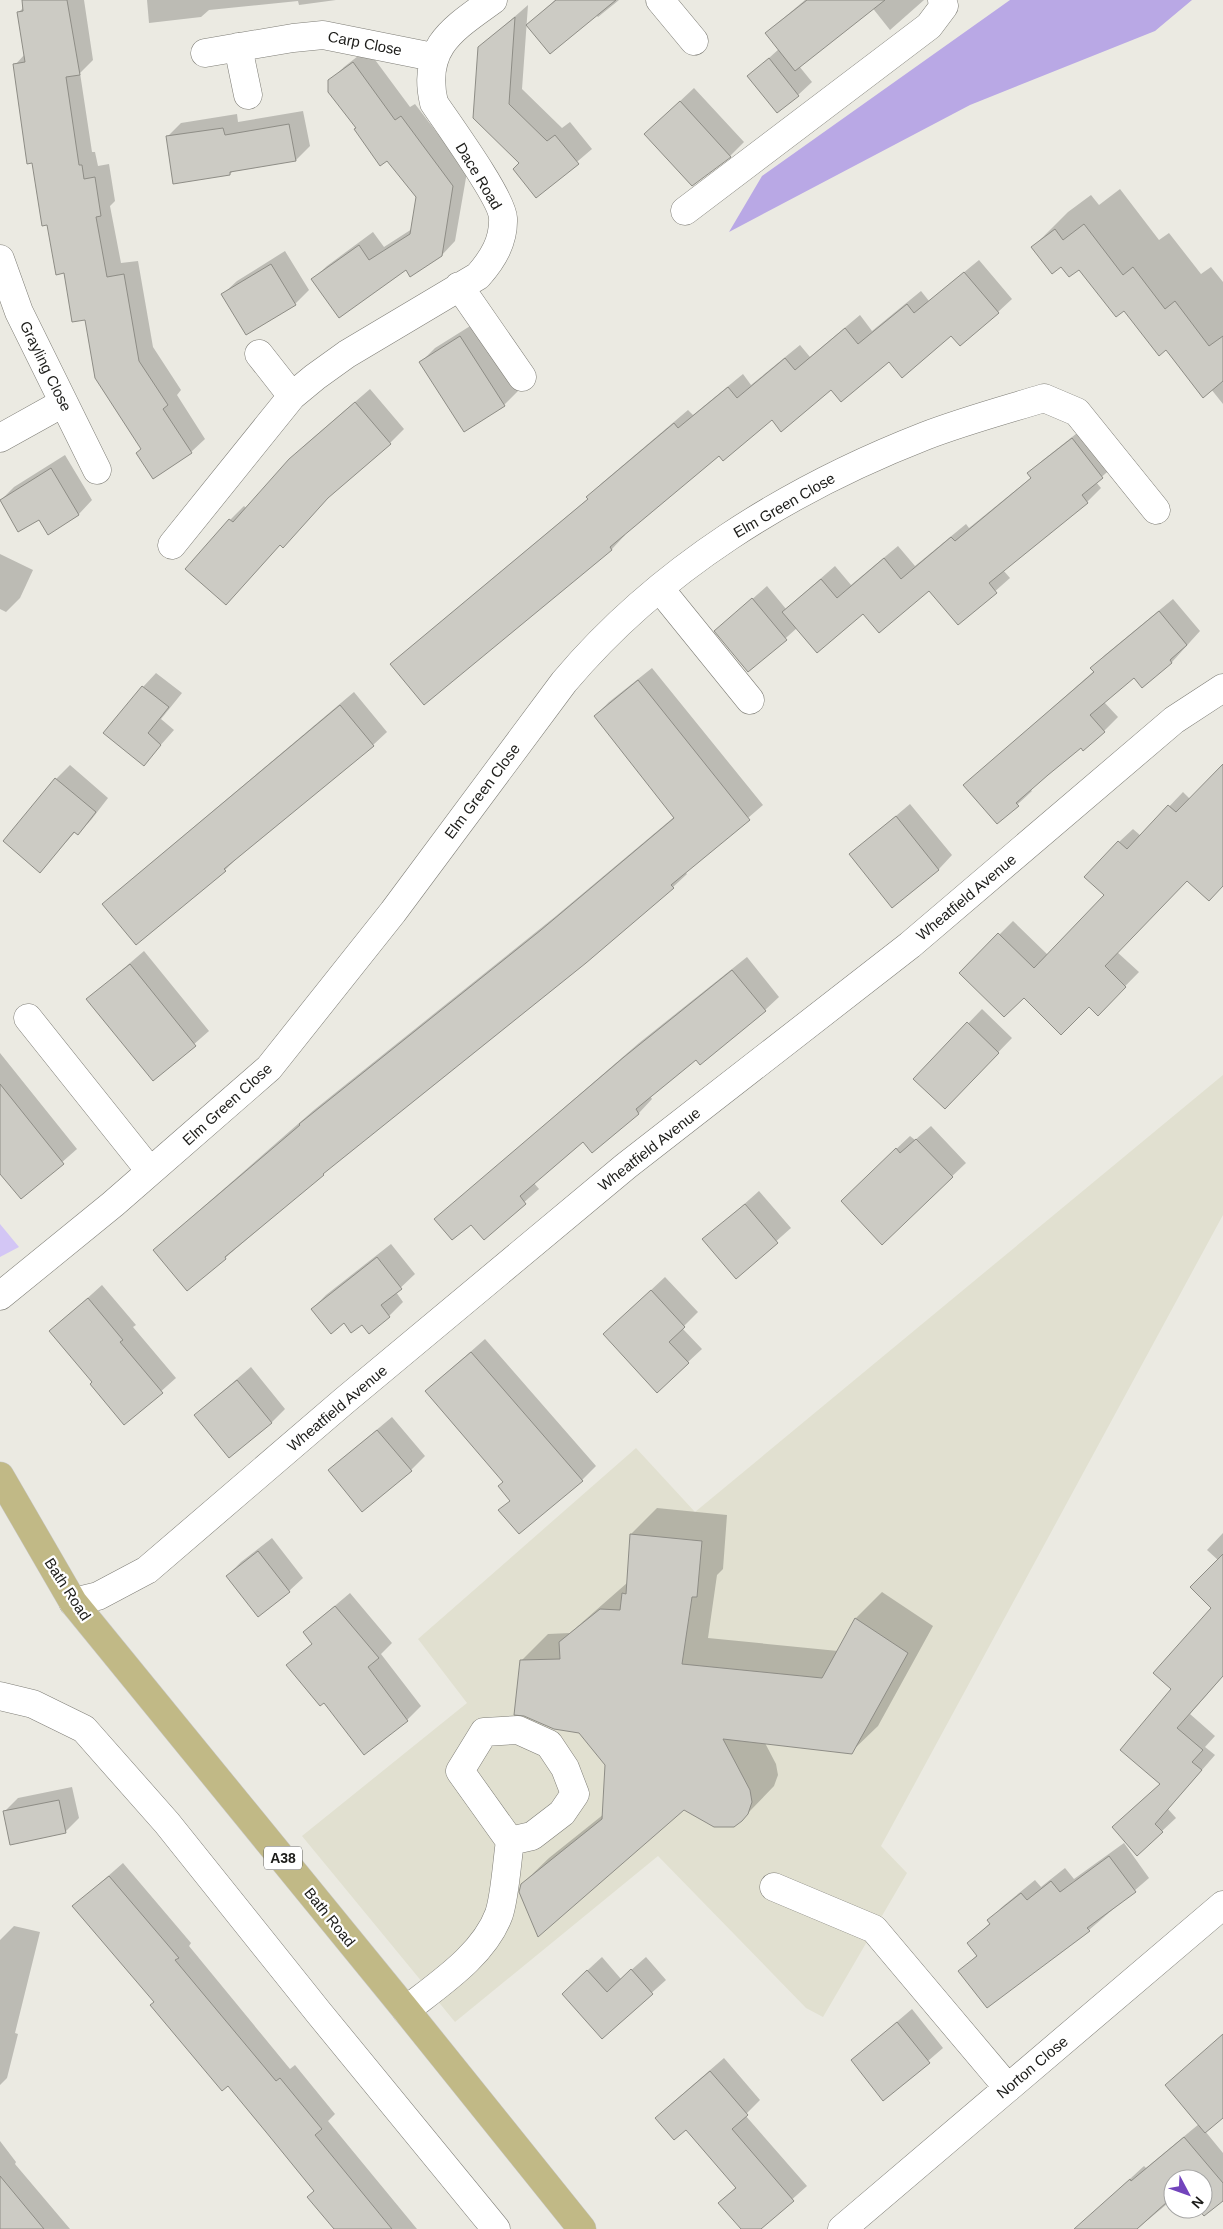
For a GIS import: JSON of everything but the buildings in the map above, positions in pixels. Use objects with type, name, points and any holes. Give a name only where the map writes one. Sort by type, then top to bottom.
[{"type":"main road","name":"Bath Road","points":[[0,1476],[73,1602],[582,2229]]},
{"type":"street","name":"Dace Road","points":[[172,545],[292,396],[347,354],[478,276],[492,260],[501,237],[503,216],[494,194],[434,103],[431,90],[433,57],[440,44],[452,30],[493,0]]},
{"type":"street","points":[[660,0],[694,41]]},
{"type":"street","points":[[685,211],[929,26],[944,6],[942,0]]},
{"type":"street","name":"Carp Close","points":[[205,53],[323,35],[433,57]]},
{"type":"street","points":[[238,47],[248,95]]},
{"type":"street","name":"Grayling Close","points":[[0,259],[19,312],[97,470]]},
{"type":"street","points":[[459,286],[522,377]]},
{"type":"street","points":[[259,354],[292,396]]},
{"type":"street","name":"Elm Green Close","points":[[0,1296],[150,1171],[269,1068],[392,912],[564,682],[594,646],[660,588],[746,524],[841,472],[926,435],[1044,398],[1077,412],[1156,510]]},
{"type":"street","points":[[0,438],[63,403]]},
{"type":"street","points":[[660,588],[750,700]]},
{"type":"street","name":"Wheatfield Avenue","points":[[73,1602],[98,1596],[147,1570],[344,1401],[626,1166],[910,945],[1174,720],[1223,688]]},
{"type":"street","points":[[28,1018],[150,1171]]},
{"type":"street","points":[[0,1696],[33,1704],[84,1729],[167,1823],[319,2013],[496,2229]]},
{"type":"street","points":[[406,2010],[451,1974],[479,1948],[498,1914],[510,1841]]},
{"type":"street","points":[[774,1887],[874,1929],[1008,2088]]},
{"type":"street","name":"Norton Close","points":[[842,2229],[1223,1905]]},
{"type":"shaded area","points":[[1010,0],[1192,0],[1155,31],[970,105],[729,232],[762,176]]},
{"type":"shaded area","points":[[1223,1075],[1223,1215],[881,1846],[907,1873],[823,2017],[806,2008],[658,1856],[455,2022],[302,1836],[467,1703],[418,1639],[636,1448],[695,1512]]},
{"type":"shaded area","points":[[0,1224],[19,1247],[0,1257]]}]
